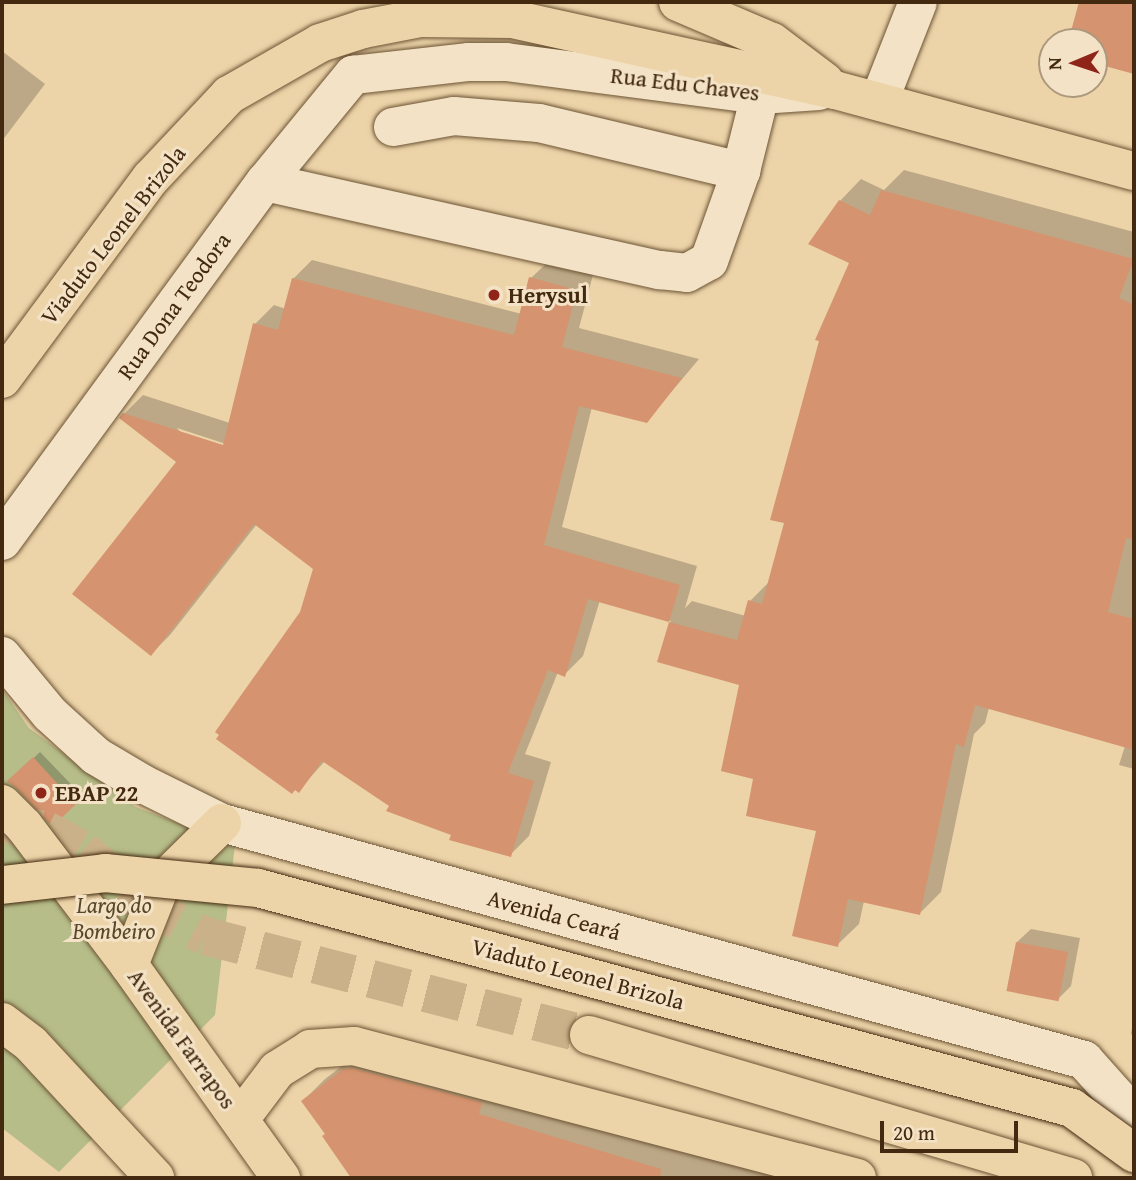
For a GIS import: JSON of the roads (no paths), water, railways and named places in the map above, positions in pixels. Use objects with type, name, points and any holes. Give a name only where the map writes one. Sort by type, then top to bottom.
[{"type":"main road","points":[[678,2],[772,42],[820,86]]},
{"type":"main road","name":"Viaduto Leonel Brizola","points":[[2,379],[151,178],[229,95],[320,43],[363,29],[420,18],[512,19],[820,86]]},
{"type":"main road","name":"Rua Edu Chaves","points":[[820,86],[1134,172]]},
{"type":"main road","name":"Avenida Farrapos","points":[[2,804],[24,826],[129,965],[281,1178]]},
{"type":"main road","points":[[129,965],[162,882],[222,823]]},
{"type":"main road","name":"Viaduto Leonel Brizola","points":[[2,885],[105,873],[258,888],[1072,1108],[1134,1153]]},
{"type":"main road","points":[[2,1022],[31,1044],[155,1178]]},
{"type":"main road","points":[[589,1035],[1073,1178]]},
{"type":"main road","points":[[240,1119],[277,1070],[310,1049],[354,1046],[858,1178]]},
{"type":"street","points":[[879,101],[918,2]]},
{"type":"street","name":"Rua Edu Chaves","points":[[353,75],[469,61],[506,62],[760,95],[820,86]]},
{"type":"street","name":"Rua Dona Teodora","points":[[2,541],[265,182],[353,75]]},
{"type":"street","points":[[265,182],[660,270],[687,273],[709,261],[741,171],[760,95]]},
{"type":"street","points":[[393,127],[454,116],[539,123],[741,171]]},
{"type":"street","name":"Avenida Ceará","points":[[2,656],[50,714],[96,755],[144,784],[222,823],[1084,1059],[1134,1116]]},
{"type":"tunnel","points":[[4,824],[46,830],[83,850],[144,904],[205,936],[589,1035]]},
{"type":"place","name":"Herysul","points":[[494,295]]},
{"type":"place","name":"EBAP 22","points":[[41,793]]},
{"type":"park label","name":"Largo do Bombeiro","points":[[114,918]]}]
